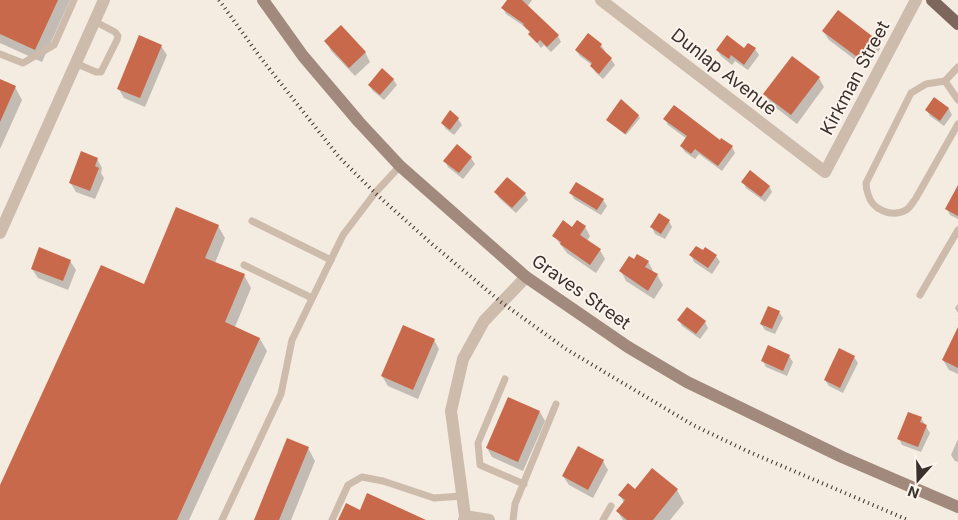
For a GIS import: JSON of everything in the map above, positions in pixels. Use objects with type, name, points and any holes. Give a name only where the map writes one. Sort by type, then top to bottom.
[{"type":"main road","points":[[932,0],[958,24]]},
{"type":"street","points":[[0,233],[104,0]]},
{"type":"street","name":"Graves Street","points":[[263,0],[303,56],[359,122],[400,166],[526,277],[628,346],[687,382],[834,453],[958,507]]},
{"type":"street","name":"Dunlap Avenue","points":[[601,0],[825,172]]},
{"type":"street","name":"Kirkman Street","points":[[825,172],[916,0]]},
{"type":"street","points":[[490,520],[464,518],[451,410],[463,360],[484,321],[526,277]]},
{"type":"lane","points":[[0,54],[23,63],[54,45],[74,0]]},
{"type":"lane","points":[[75,63],[96,72],[101,72],[117,40],[118,36],[115,32],[94,20]]},
{"type":"lane","points":[[958,67],[945,81],[926,84],[911,94],[902,109],[866,183],[868,196],[875,206],[885,212],[898,213],[908,210],[958,124]]},
{"type":"lane","points":[[945,81],[958,100]]},
{"type":"lane","points":[[222,520],[281,394],[292,340],[343,234],[375,193],[400,166]]},
{"type":"lane","points":[[252,221],[331,260]]},
{"type":"lane","points":[[920,295],[958,230]]},
{"type":"lane","points":[[244,265],[312,298]]},
{"type":"lane","points":[[505,379],[478,443],[480,465],[524,484]]},
{"type":"lane","points":[[513,520],[515,504],[556,404]]},
{"type":"lane","points":[[332,520],[348,485],[362,478],[383,481],[434,498],[462,496]]},
{"type":"lane","points":[[603,520],[611,506]]},
{"type":"building","points":[[0,0],[58,0],[35,50],[0,34]]},
{"type":"building","points":[[507,0],[522,0],[559,35],[547,47],[540,40],[537,43],[528,34],[530,32],[524,24],[501,8]]},
{"type":"building","points":[[838,10],[876,39],[860,59],[822,31]]},
{"type":"building","points":[[341,25],[366,52],[349,68],[324,41]]},
{"type":"building","points":[[588,33],[602,44],[600,47],[612,58],[599,74],[590,66],[592,63],[575,50]]},
{"type":"building","points":[[139,35],[162,45],[140,98],[117,89]]},
{"type":"building","points":[[727,35],[744,48],[748,43],[756,48],[744,65],[731,55],[729,59],[716,50]]},
{"type":"building","points":[[792,56],[820,77],[791,115],[763,94]]},
{"type":"building","points":[[382,68],[394,79],[380,95],[368,85]]},
{"type":"building","points":[[0,79],[16,86],[0,122]]},
{"type":"building","points":[[934,97],[949,108],[940,121],[925,110]]},
{"type":"building","points":[[621,99],[639,115],[625,134],[606,120]]},
{"type":"building","points":[[674,105],[720,140],[721,138],[733,146],[718,166],[695,149],[691,154],[680,146],[687,136],[663,119]]},
{"type":"building","points":[[450,110],[459,118],[450,130],[441,123]]},
{"type":"building","points":[[457,144],[472,157],[459,173],[443,161]]},
{"type":"building","points":[[81,151],[98,158],[95,166],[99,168],[90,191],[69,183]]},
{"type":"building","points":[[750,170],[770,186],[761,197],[741,182]]},
{"type":"building","points":[[507,177],[526,193],[512,208],[494,192]]},
{"type":"building","points":[[576,182],[604,199],[597,210],[569,193]]},
{"type":"building","points":[[958,185],[958,216],[945,209]]},
{"type":"building","points":[[176,207],[219,225],[205,258],[245,274],[225,322],[260,338],[177,520],[0,520],[0,485],[101,265],[144,284]]},
{"type":"building","points":[[659,213],[670,220],[661,234],[650,227]]},
{"type":"building","points":[[563,220],[572,227],[577,220],[586,226],[580,235],[601,249],[590,265],[560,244],[561,242],[552,236]]},
{"type":"building","points":[[696,246],[703,250],[705,247],[717,255],[708,268],[689,255]]},
{"type":"building","points":[[39,247],[71,260],[63,281],[31,269]]},
{"type":"building","points":[[637,254],[649,261],[645,267],[658,274],[648,291],[619,271],[629,256],[634,259]]},
{"type":"building","points":[[768,306],[780,311],[772,329],[760,324]]},
{"type":"building","points":[[687,307],[706,321],[696,334],[677,320]]},
{"type":"building","points":[[403,325],[435,339],[413,390],[381,376]]},
{"type":"building","points":[[958,327],[958,368],[942,360]]},
{"type":"building","points":[[768,345],[790,355],[783,371],[761,361]]},
{"type":"building","points":[[839,348],[855,356],[840,388],[824,380]]},
{"type":"building","points":[[508,397],[540,411],[518,462],[486,448]]},
{"type":"building","points":[[908,412],[922,417],[920,422],[927,425],[918,447],[897,439]]},
{"type":"building","points":[[287,438],[309,447],[279,520],[254,520]]},
{"type":"building","points":[[578,446],[604,460],[588,490],[562,476]]},
{"type":"building","points":[[652,468],[678,489],[653,520],[627,520],[616,511],[625,500],[618,495],[628,483],[635,489]]},
{"type":"building","points":[[367,493],[426,520],[338,520],[346,503],[360,510]]},
{"type":"railway","points":[[219,0],[260,57],[339,157],[375,193],[501,302],[566,349],[693,425],[747,451],[908,520]]}]
